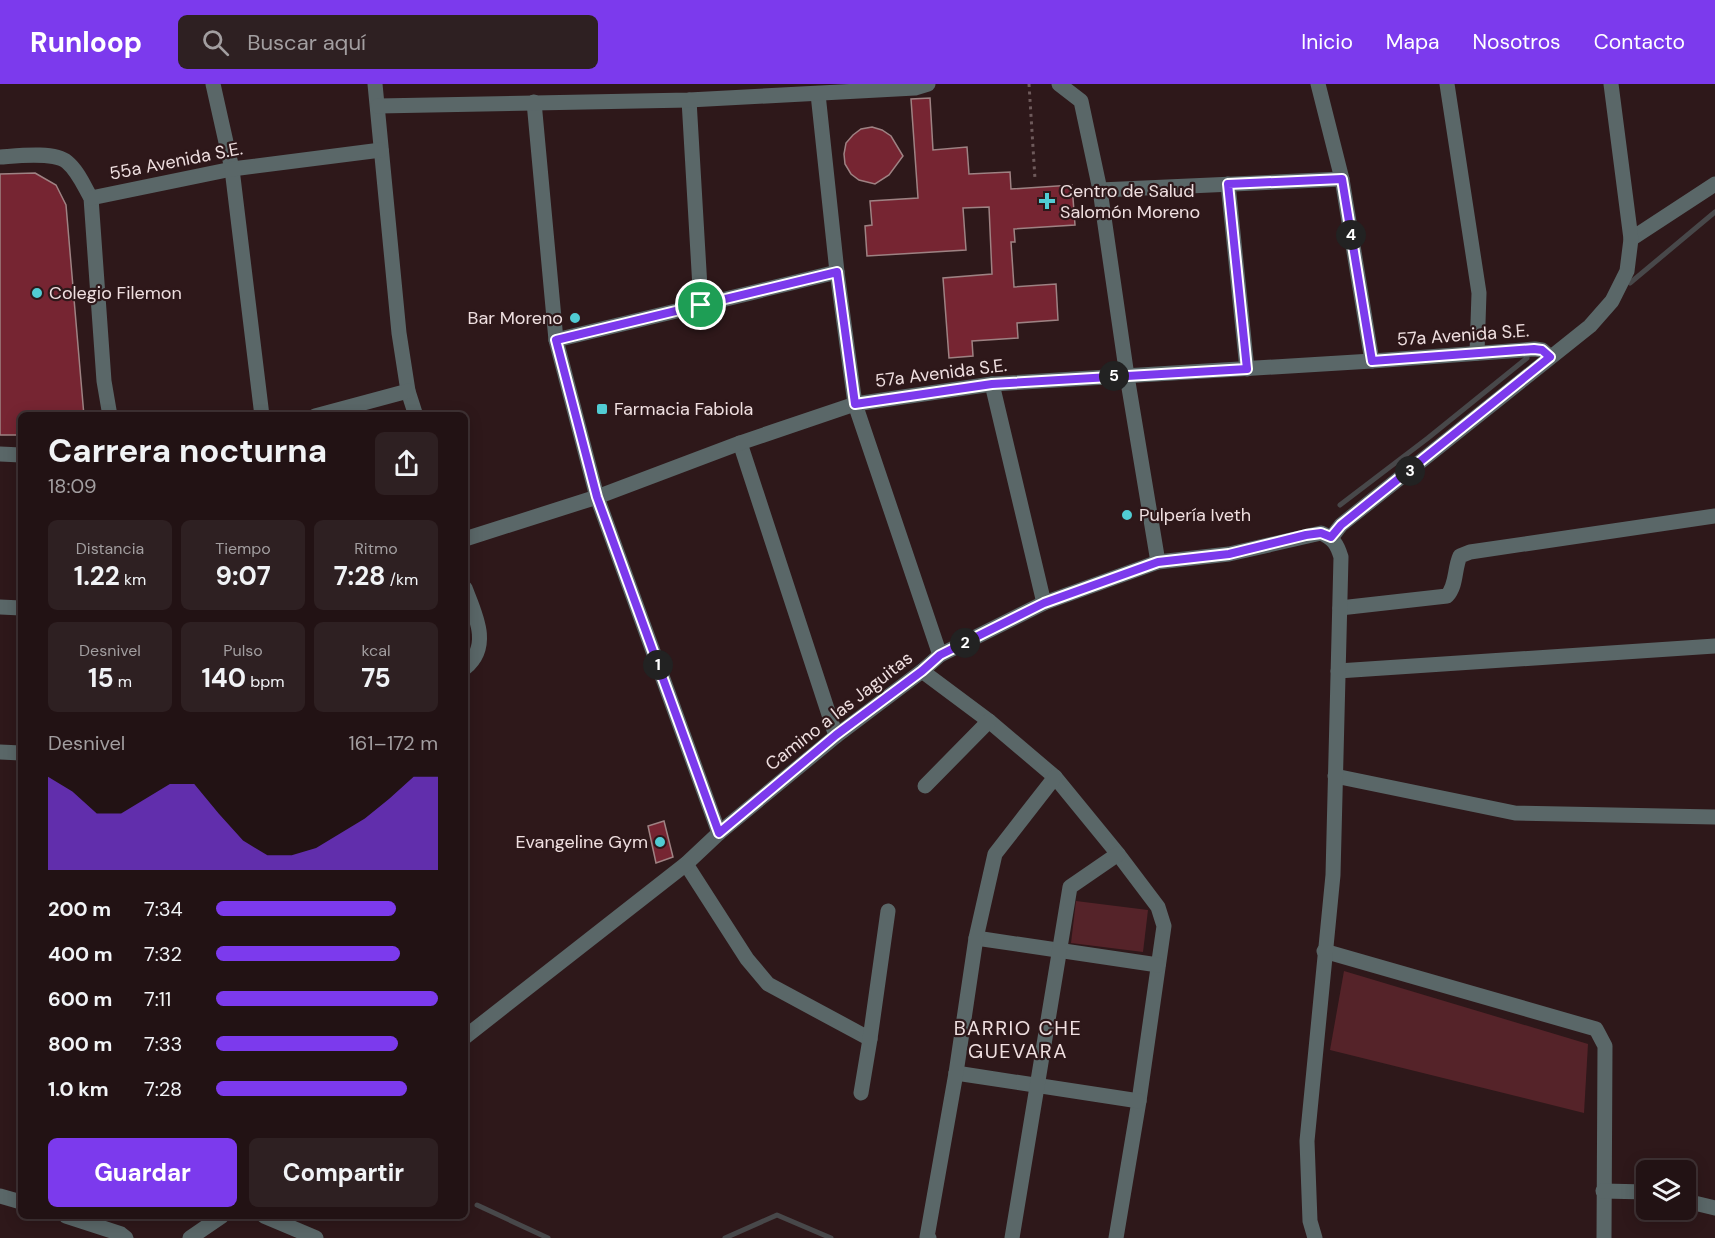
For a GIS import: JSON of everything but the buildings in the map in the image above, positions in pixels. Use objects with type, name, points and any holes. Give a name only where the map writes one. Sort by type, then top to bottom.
[{"type":"street","points":[[213,84],[231,169],[261,412]]},
{"type":"street","points":[[375,84],[399,333],[408,391],[415,412]]},
{"type":"street","points":[[378,106],[689,100],[915,88],[928,84]]},
{"type":"street","points":[[1059,84],[1081,101],[1100,189],[1127,375],[1158,562]]},
{"type":"street","points":[[1318,84],[1342,179],[1372,361]]},
{"type":"street","points":[[1447,84],[1479,293],[1477,352]]},
{"type":"street","points":[[1316,1238],[1310,1221],[1307,1141],[1333,875],[1341,557],[1338,546],[1331,537],[1341,525],[1590,326],[1612,301],[1627,271],[1631,239],[1611,84]]},
{"type":"street","points":[[818,94],[837,272],[855,404],[940,655]]},
{"type":"street","points":[[689,100],[701,305]]},
{"type":"street","points":[[534,102],[556,340],[597,497],[719,833]]},
{"type":"street","name":"55a Avenida S.E.","points":[[0,157],[41,155],[65,160],[79,176],[90,198],[231,169],[381,150]]},
{"type":"street","points":[[1100,189],[1342,179]]},
{"type":"street","points":[[1228,184],[1247,369]]},
{"type":"street","points":[[1631,239],[1715,184]]},
{"type":"street","points":[[90,198],[104,381],[109,412]]},
{"type":"street","points":[[556,340],[837,272]]},
{"type":"street","name":"57a Avenida S.E.","points":[[468,538],[597,497],[740,443],[855,404],[992,384],[1534,349],[1542,350],[1550,357]]},
{"type":"street","points":[[992,384],[1044,603]]},
{"type":"street","points":[[330,412],[408,391]]},
{"type":"street","points":[[740,443],[836,735]]},
{"type":"street","points":[[0,454],[18,455]]},
{"type":"street","points":[[1340,609],[1447,596],[1453,590],[1456,566],[1460,556],[1470,552],[1715,516]]},
{"type":"street","name":"Camino a las Jaguitas","points":[[468,1035],[686,864],[719,833],[836,735],[940,655],[1044,603],[1158,562],[1229,554],[1306,535],[1321,533],[1331,537]]},
{"type":"street","points":[[468,596],[480,626],[479,644],[473,661],[468,665]]},
{"type":"street","points":[[0,607],[18,608]]},
{"type":"street","points":[[1338,671],[1715,646]]},
{"type":"street","points":[[922,671],[989,721],[1055,777],[1158,907],[1164,926],[1139,1101],[1116,1238]]},
{"type":"street","points":[[925,786],[989,721]]},
{"type":"street","points":[[0,752],[18,753]]},
{"type":"street","points":[[1335,776],[1515,813],[1715,817]]},
{"type":"street","points":[[929,1238],[927,1237],[956,1073],[976,938],[998,848],[1055,777]]},
{"type":"street","points":[[1012,1238],[1070,887],[1118,854]]},
{"type":"street","points":[[686,864],[747,959],[768,984],[870,1039]]},
{"type":"street","points":[[861,1093],[888,911]]},
{"type":"street","points":[[976,938],[1158,965]]},
{"type":"street","points":[[1324,951],[1596,1029],[1605,1046],[1604,1238]]},
{"type":"street","points":[[956,1073],[1139,1101]]},
{"type":"street","points":[[1603,1191],[1636,1192]]},
{"type":"street","points":[[0,1196],[18,1201]]},
{"type":"street","points":[[1696,1203],[1715,1208]]},
{"type":"street","points":[[75,1219],[121,1234],[126,1238]]},
{"type":"street","points":[[190,1238],[218,1219]]},
{"type":"street","points":[[271,1219],[316,1238]]},
{"type":"path","points":[[1029,84],[1035,179]]},
{"type":"shaded area","points":[[1076,901],[1148,910],[1143,952],[1071,943]]},
{"type":"shaded area","points":[[1344,971],[1588,1044],[1584,1113],[1330,1050]]},
{"type":"waterway","points":[[1630,283],[1715,212]]},
{"type":"waterway","points":[[1340,505],[1527,358]]},
{"type":"waterway","points":[[477,1205],[548,1238]]},
{"type":"waterway","points":[[725,1238],[777,1215],[831,1238]]},
{"type":"place","name":"Centro de Salud Salomón Moreno","points":[[1047,201]]},
{"type":"place","name":"Colegio Filemon","points":[[37,293]]},
{"type":"place","name":"Bar Moreno","points":[[575,318]]},
{"type":"place","name":"Farmacia Fabiola","points":[[602,409]]},
{"type":"place","name":"Pulpería Iveth","points":[[1127,515]]},
{"type":"place","name":"Evangeline Gym","points":[[660,842]]},
{"type":"district","name":"BARRIO CHE GUEVARA","points":[[1018,1040]]},
{"type":"route","points":[[1342,179],[1372,361],[1534,349],[1542,350],[1550,357],[1341,525],[1331,537],[1321,533],[1306,535],[1229,554],[1158,562],[1044,603],[940,655],[836,735],[719,833],[597,497],[556,340],[701,305],[837,272],[855,404],[992,384],[1247,369],[1228,184],[1342,179]]}]
